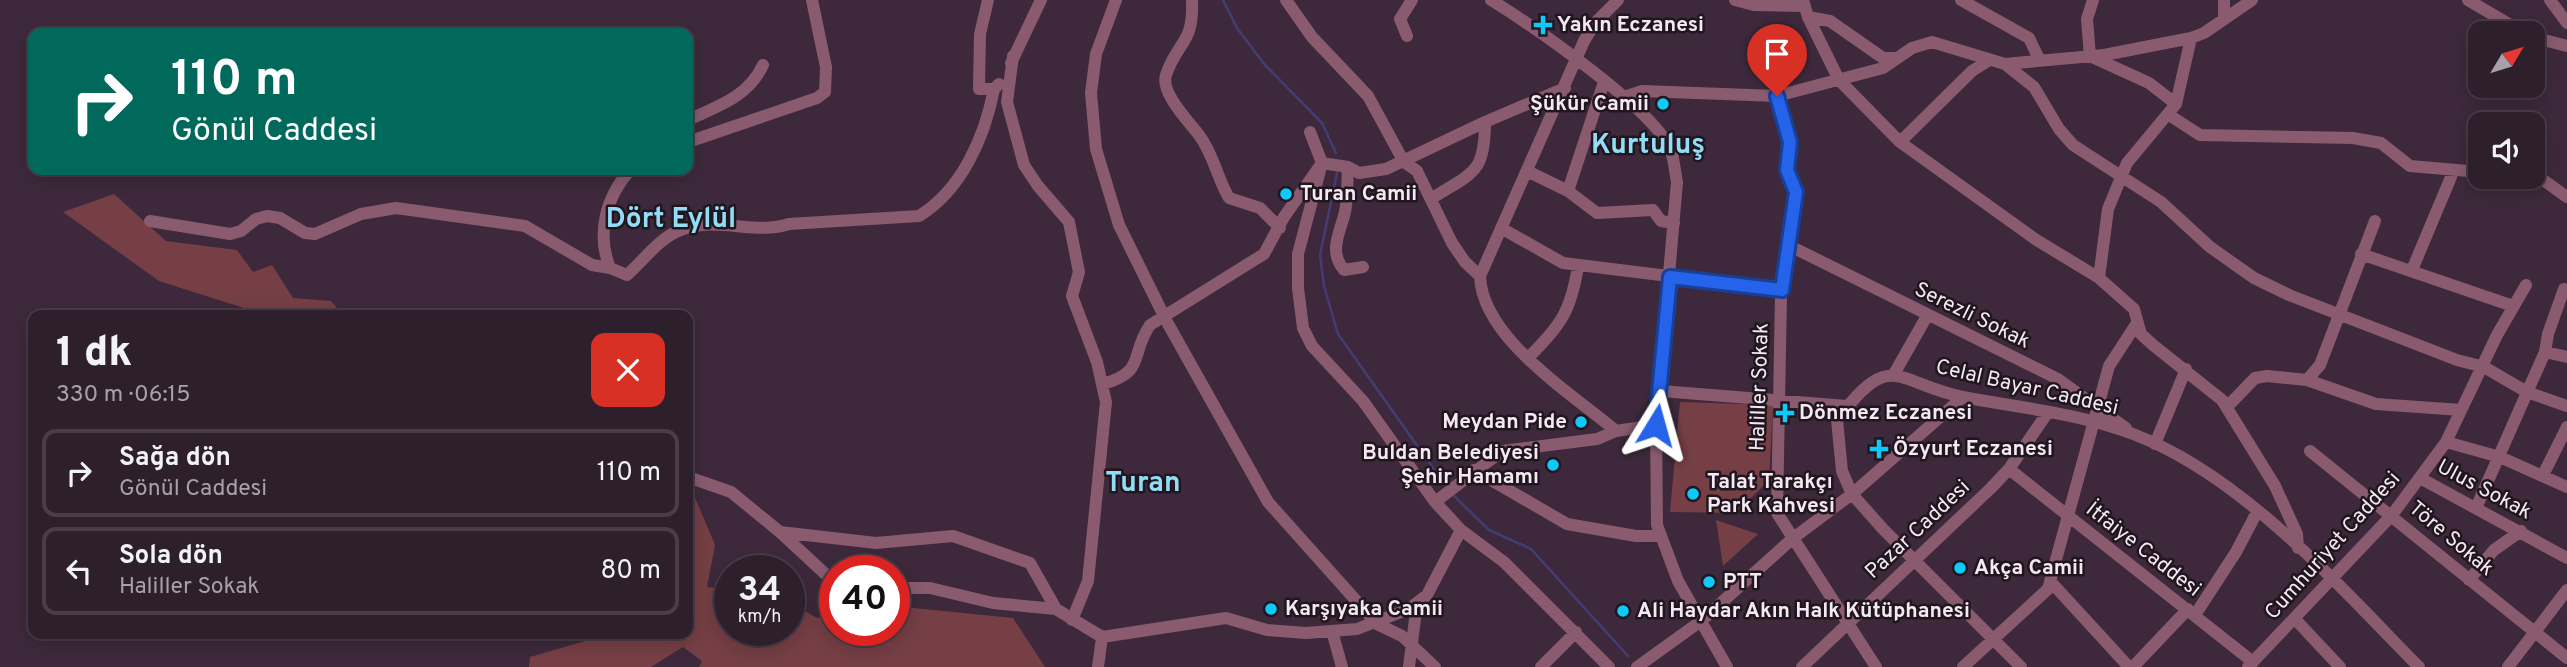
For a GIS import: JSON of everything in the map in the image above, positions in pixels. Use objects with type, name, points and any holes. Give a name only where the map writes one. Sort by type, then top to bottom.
[{"type":"street","points":[[693,140],[817,98],[825,92],[825,67],[812,0]]},
{"type":"street","points":[[988,0],[980,34],[979,89],[994,89]]},
{"type":"street","points":[[150,221],[230,234],[241,231],[256,219],[267,216],[280,218],[305,233],[315,234],[361,214],[396,208],[525,226],[592,265],[627,275],[675,232],[697,224],[773,230],[789,224],[919,216],[934,207],[953,186],[971,155],[987,125],[994,89],[1005,79],[1013,56],[1041,0]]},
{"type":"street","points":[[1116,0],[1096,54],[1091,93],[1096,149],[1119,225],[1163,314],[1268,502],[1325,569],[1350,590],[1377,624],[1402,636],[1435,667]]},
{"type":"street","points":[[1192,0],[1193,23],[1186,42],[1166,74],[1165,83],[1181,114],[1213,155],[1229,198],[1260,208],[1280,228]]},
{"type":"street","points":[[1286,0],[1312,37],[1368,96],[1404,162],[1417,171],[1452,243],[1465,262],[1480,276]]},
{"type":"street","points":[[1407,36],[1400,19],[1412,0]]},
{"type":"street","points":[[1491,0],[1624,97],[1655,125],[1671,150],[1677,182],[1656,425],[1657,525],[1678,581],[1727,667]]},
{"type":"street","points":[[1735,0],[1754,5],[1805,8],[1830,21],[1883,58],[1898,58]]},
{"type":"street","points":[[1961,0],[2029,38],[2039,58]]},
{"type":"street","points":[[2090,55],[2087,19],[2093,0]]},
{"type":"street","points":[[2224,0],[2224,18]]},
{"type":"street","points":[[1624,97],[1642,91],[1777,96],[1839,80],[1858,72],[1883,68],[1912,48],[1932,42],[2005,64],[2039,58],[2090,55],[2191,38],[2204,33],[2252,0]]},
{"type":"street","points":[[2468,0],[2504,21]]},
{"type":"street","points":[[2550,0],[2567,23]]},
{"type":"street","points":[[1611,2],[1595,23],[1580,64],[1565,89],[1501,228],[1480,276],[1480,295],[1507,337],[1616,431]]},
{"type":"street","points":[[1805,8],[1839,80],[1900,142],[2035,239],[2099,278],[2134,309],[2141,334],[2210,387],[2227,407],[2284,505],[2297,534],[2298,548]]},
{"type":"street","points":[[2099,278],[2108,209],[2127,163],[2172,110],[2191,38]]},
{"type":"street","points":[[2545,40],[2567,46]]},
{"type":"street","points":[[2090,55],[2148,83],[2172,110],[2200,135],[2314,135],[2362,139],[2381,143],[2410,166],[2468,171]]},
{"type":"street","points":[[1013,56],[1007,102],[1024,165],[1069,222],[1079,272],[1072,296],[1103,384],[1106,402],[1088,581],[1072,620]]},
{"type":"street","points":[[1900,142],[1972,71],[1988,61]]},
{"type":"street","points":[[2005,64],[2034,87],[2059,129],[2073,145],[2161,202],[2210,247],[2254,278],[2338,314],[2484,368],[2527,392],[2567,406]]},
{"type":"street","points":[[693,118],[737,97],[754,84],[763,65]]},
{"type":"street","points":[[1568,191],[1604,82]]},
{"type":"street","points":[[1322,163],[1348,167],[1359,173],[1386,169],[1485,122],[1565,89]]},
{"type":"street","name":"Haliller Sokak","points":[[1777,96],[1790,142],[1787,170],[1796,192],[1782,290],[1777,513],[1792,540],[1849,620],[1876,667]]},
{"type":"street","points":[[1431,199],[1480,166],[1485,152],[1485,122]]},
{"type":"street","points":[[1310,132],[1322,163],[1298,254],[1297,288],[1303,328],[1312,346],[1363,401],[1435,502],[1461,530],[1504,562],[1609,667]]},
{"type":"street","points":[[1103,384],[1124,378],[1133,369],[1140,338],[1163,314],[1264,254],[1322,163]]},
{"type":"street","points":[[1348,167],[1345,211],[1335,241],[1337,261],[1344,270],[1363,267]]},
{"type":"street","points":[[2412,270],[2451,177],[2450,170]]},
{"type":"street","points":[[1527,171],[1568,191],[1597,213],[1653,210],[1661,221],[1674,223]]},
{"type":"street","points":[[610,268],[604,218],[613,192],[626,175]]},
{"type":"street","points":[[2545,181],[2567,197]]},
{"type":"street","points":[[2307,380],[2320,365],[2375,220]]},
{"type":"street","points":[[1501,228],[1550,258],[1578,266],[1782,290]]},
{"type":"street","name":"Serezli Sokak","points":[[1788,245],[2058,379],[2133,434]]},
{"type":"street","points":[[2361,254],[2513,306]]},
{"type":"street","points":[[1529,357],[1557,329],[1568,311],[1578,266]]},
{"type":"street","name":"Cumhuriyet Caddesi","points":[[2251,664],[2333,580],[2392,515],[2420,478],[2446,442],[2526,285]]},
{"type":"street","points":[[2476,508],[2545,352],[2548,334],[2564,289]]},
{"type":"street","points":[[1927,316],[1894,374],[1880,376],[1847,406],[1837,420],[1842,471],[1852,494],[2021,667]]},
{"type":"street","points":[[1963,667],[2048,589],[2109,366],[2137,323]]},
{"type":"street","points":[[2545,352],[2567,357]]},
{"type":"street","points":[[2155,444],[2186,369]]},
{"type":"street","name":"Celal Bayar Caddesi","points":[[1894,374],[1964,397],[2094,422],[2133,434],[2213,476],[2333,580],[2419,667]]},
{"type":"street","points":[[2227,407],[2255,378],[2267,376],[2307,380],[2376,404],[2461,411]]},
{"type":"street","points":[[1661,391],[1847,406]]},
{"type":"street","points":[[1637,667],[1701,621],[1792,540],[1852,494],[1964,397]]},
{"type":"street","name":"Pazar Caddesi","points":[[1802,667],[1849,620],[1958,521],[2008,469],[2048,412]]},
{"type":"street","points":[[1435,502],[1474,470],[1502,452],[1597,439],[1616,431],[1656,425]]},
{"type":"street","points":[[2543,475],[2567,427]]},
{"type":"street","points":[[2446,442],[2500,457],[2567,487]]},
{"type":"street","name":"Töre Sokak","points":[[2310,451],[2567,658]]},
{"type":"street","name":"İtfaiye Caddesi","points":[[2008,469],[2192,612],[2251,664]]},
{"type":"street","points":[[1474,470],[1566,524],[1636,536],[1661,536]]},
{"type":"street","name":"Ulus Sokak","points":[[2420,478],[2567,558]]},
{"type":"street","points":[[693,479],[731,492],[819,568]]},
{"type":"street","points":[[2051,582],[2131,667],[2192,612],[2236,552],[2257,512]]},
{"type":"street","points":[[780,532],[876,543],[953,536],[1030,563],[1056,609],[1102,637],[1226,618],[1267,630],[1332,631],[1377,624],[1427,595],[1461,530]]},
{"type":"street","points":[[2469,580],[2494,550],[2521,531]]},
{"type":"street","points":[[910,589],[930,588],[993,603],[1056,609]]},
{"type":"street","points":[[2508,667],[2567,590]]},
{"type":"street","points":[[1409,667],[1417,603]]},
{"type":"street","points":[[2295,619],[2340,667]]},
{"type":"street","points":[[1332,631],[1342,667]]},
{"type":"street","points":[[1541,667],[1576,632]]},
{"type":"street","points":[[1098,667],[1102,637]]},
{"type":"shaded area","points":[[114,194],[166,241],[237,250],[253,272],[272,265],[293,298],[331,301],[339,310],[246,310],[159,281],[63,212]]},
{"type":"shaded area","points":[[1680,402],[1773,405],[1769,480],[1736,513],[1670,512]]},
{"type":"shaded area","points":[[693,493],[715,545],[707,587],[714,588],[714,646],[805,646],[805,611],[819,617],[819,646],[910,646],[910,608],[1013,618],[1045,667],[699,667],[702,661],[683,647],[651,667],[529,667],[530,657],[592,639],[693,639]]},
{"type":"shaded area","points":[[1716,520],[1758,534],[1723,566]]},
{"type":"waterway","points":[[1223,0],[1237,28],[1265,65],[1322,123],[1336,153]]},
{"type":"waterway","points":[[1337,173],[1320,255],[1324,286],[1338,334],[1440,478]]},
{"type":"waterway","points":[[1453,495],[1489,530],[1531,549],[1628,656]]},
{"type":"place","name":"Yakın Eczanesi","points":[[1543,25]]},
{"type":"place","name":"Şükür Camii","points":[[1663,104]]},
{"type":"place","name":"Turan Camii","points":[[1286,194]]},
{"type":"place","name":"Dönmez Eczanesi","points":[[1785,413]]},
{"type":"place","name":"Meydan Pide","points":[[1581,422]]},
{"type":"place","name":"Özyurt Eczanesi","points":[[1879,449]]},
{"type":"place","name":"Buldan Belediyesi Şehir Hamamı","points":[[1553,465]]},
{"type":"place","name":"Talat Tarakçı Park Kahvesi","points":[[1693,494]]},
{"type":"place","name":"Akça Camii","points":[[1960,568]]},
{"type":"place","name":"PTT","points":[[1709,582]]},
{"type":"place","name":"Karşıyaka Camii","points":[[1271,609]]},
{"type":"place","name":"Ali Haydar Akın Halk Kütüphanesi","points":[[1623,611]]},
{"type":"district","name":"Kurtuluş","points":[[1648,146]]},
{"type":"district","name":"Dört Eylül","points":[[671,220]]},
{"type":"district","name":"Turan","points":[[1143,484]]},
{"type":"route","points":[[1656,425],[1670,277],[1782,290],[1796,192],[1787,170],[1790,142],[1777,96]]}]
